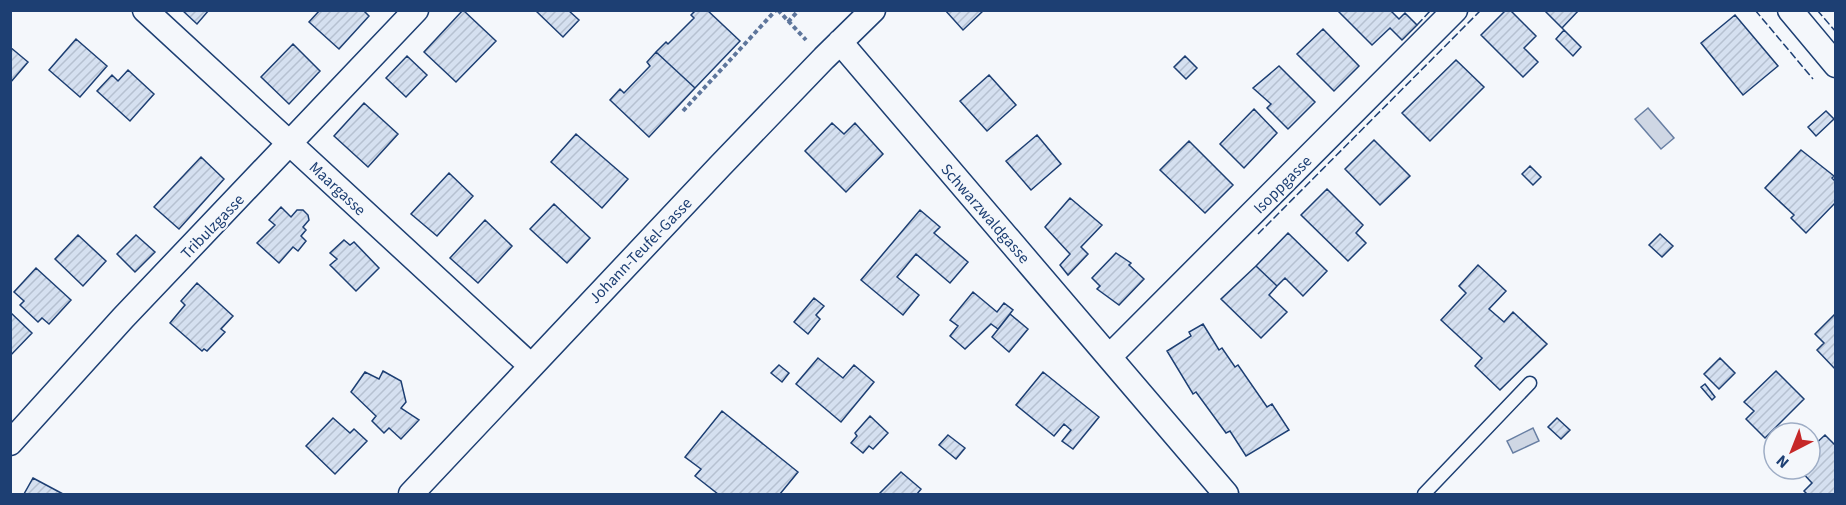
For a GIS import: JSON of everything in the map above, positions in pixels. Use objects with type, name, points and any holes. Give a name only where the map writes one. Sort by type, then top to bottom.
[{"type":"street","name":"Maargasse","points":[[145,10],[530,366]]},
{"type":"street","name":"Tribulzgasse","points":[[10,443],[123,318],[416,10]]},
{"type":"street","name":"Johann-Teufel-Gasse","points":[[411,495],[530,366],[873,10]]},
{"type":"street","name":"Isoppgasse","points":[[1109,357],[1455,10]]},
{"type":"street","points":[[1790,10],[1836,65]]},
{"type":"street","name":"Schwarzwaldgasse","points":[[832,50],[1109,357],[1226,495]]},
{"type":"lane","points":[[1424,495],[1530,382]]},
{"type":"path","points":[[683,111],[777,10],[788,22],[832,50]]},
{"type":"path","points":[[788,22],[799,10]]},
{"type":"shaded area","points":[[1648,108],[1674,138],[1661,149],[1635,119]]},
{"type":"shaded area","points":[[1533,428],[1539,441],[1513,453],[1507,441]]},
{"type":"building","points":[[182,10],[209,10],[197,24]]},
{"type":"building","points":[[320,10],[363,10],[369,16],[339,49],[309,22]]},
{"type":"building","points":[[463,10],[496,41],[456,82],[424,52]]},
{"type":"building","points":[[535,10],[568,10],[579,20],[563,37]]},
{"type":"building","points":[[696,10],[707,10],[740,41],[695,88],[656,52],[666,42],[668,44],[694,18],[691,15]]},
{"type":"building","points":[[945,10],[984,10],[963,30]]},
{"type":"building","points":[[1337,10],[1390,10],[1399,19],[1405,13],[1417,25],[1402,40],[1390,28],[1372,45]]},
{"type":"building","points":[[1506,10],[1510,10],[1536,36],[1524,48],[1538,62],[1523,77],[1481,35]]},
{"type":"building","points":[[1544,10],[1579,10],[1562,28]]},
{"type":"building","points":[[1735,15],[1778,66],[1743,95],[1701,43]]},
{"type":"building","points":[[1323,29],[1359,66],[1334,91],[1297,54]]},
{"type":"building","points":[[1564,30],[1581,47],[1573,56],[1556,39]]},
{"type":"building","points":[[76,39],[107,66],[80,97],[49,70]]},
{"type":"building","points":[[293,44],[320,71],[289,104],[261,77]]},
{"type":"building","points":[[10,47],[28,62],[10,83]]},
{"type":"building","points":[[656,52],[695,88],[649,137],[610,100],[620,89],[624,93],[650,66],[647,62]]},
{"type":"building","points":[[407,56],[427,75],[406,97],[386,78]]},
{"type":"building","points":[[1185,56],[1197,68],[1186,79],[1174,67]]},
{"type":"building","points":[[1456,60],[1484,87],[1430,141],[1402,113]]},
{"type":"building","points":[[1279,66],[1315,102],[1288,129],[1267,108],[1271,104],[1253,88]]},
{"type":"building","points":[[128,70],[154,94],[130,121],[97,91],[112,75],[118,81]]},
{"type":"building","points":[[989,75],[1016,105],[987,131],[960,101]]},
{"type":"building","points":[[364,103],[398,134],[368,167],[334,136]]},
{"type":"building","points":[[1254,109],[1277,133],[1244,168],[1220,144]]},
{"type":"building","points":[[1826,111],[1834,119],[1816,136],[1808,127]]},
{"type":"building","points":[[832,123],[844,134],[855,123],[883,154],[846,192],[805,151]]},
{"type":"building","points":[[576,134],[628,179],[602,208],[551,162]]},
{"type":"building","points":[[1037,135],[1061,164],[1031,190],[1006,161]]},
{"type":"building","points":[[1374,140],[1410,176],[1380,205],[1345,169]]},
{"type":"building","points":[[1189,141],[1233,185],[1205,213],[1160,170]]},
{"type":"building","points":[[1801,150],[1834,176],[1832,178],[1836,182],[1836,202],[1806,233],[1791,218],[1794,215],[1765,188]]},
{"type":"building","points":[[201,157],[224,179],[179,229],[154,207]]},
{"type":"building","points":[[1530,166],[1541,177],[1533,185],[1522,174]]},
{"type":"building","points":[[449,173],[473,196],[437,236],[411,214]]},
{"type":"building","points":[[1327,189],[1363,225],[1356,233],[1366,243],[1348,261],[1301,215]]},
{"type":"building","points":[[1070,198],[1102,225],[1081,247],[1088,254],[1068,275],[1060,265],[1070,254],[1045,227]]},
{"type":"building","points":[[554,204],[590,238],[567,263],[530,229]]},
{"type":"building","points":[[281,207],[291,217],[297,210],[303,210],[309,220],[303,227],[306,230],[301,236],[306,241],[298,251],[293,247],[279,263],[257,243],[275,225],[269,220]]},
{"type":"building","points":[[920,210],[940,227],[934,233],[968,262],[950,283],[916,254],[897,277],[919,295],[903,315],[861,280]]},
{"type":"building","points":[[485,220],[512,246],[478,283],[450,258]]},
{"type":"building","points":[[1288,233],[1327,271],[1303,296],[1285,278],[1277,286],[1256,266]]},
{"type":"building","points":[[1660,234],[1673,246],[1662,257],[1649,245]]},
{"type":"building","points":[[78,235],[106,261],[83,286],[55,259]]},
{"type":"building","points":[[136,235],[155,252],[135,272],[117,254]]},
{"type":"building","points":[[344,240],[350,245],[354,242],[379,268],[356,291],[330,265],[337,259],[330,253]]},
{"type":"building","points":[[1116,253],[1131,263],[1129,265],[1144,279],[1119,305],[1097,289],[1100,286],[1092,278]]},
{"type":"building","points":[[1478,265],[1506,291],[1489,309],[1504,322],[1513,312],[1547,344],[1500,390],[1475,366],[1482,358],[1441,320],[1466,293],[1459,286]]},
{"type":"building","points":[[1256,266],[1277,286],[1269,295],[1287,312],[1261,338],[1221,299]]},
{"type":"building","points":[[36,268],[71,300],[49,324],[42,318],[38,322],[20,305],[24,301],[14,292]]},
{"type":"building","points":[[197,283],[233,316],[221,329],[225,332],[207,351],[204,349],[202,351],[170,323],[185,305],[181,301]]},
{"type":"building","points":[[973,292],[997,312],[1004,303],[1013,310],[998,329],[991,324],[965,349],[950,336],[958,326],[950,320]]},
{"type":"building","points":[[814,298],[824,306],[816,315],[820,319],[808,334],[794,322]]},
{"type":"building","points":[[10,312],[32,333],[10,356]]},
{"type":"building","points":[[1836,313],[1835,369],[1817,350],[1824,343],[1815,334]]},
{"type":"building","points":[[1010,314],[1028,329],[1009,352],[992,337]]},
{"type":"building","points":[[1203,324],[1219,350],[1222,348],[1235,367],[1238,365],[1267,407],[1272,404],[1289,430],[1246,456],[1230,431],[1226,433],[1196,392],[1193,394],[1167,351],[1191,336],[1189,332]]},
{"type":"building","points":[[818,358],[843,378],[854,365],[874,382],[841,422],[796,384]]},
{"type":"building","points":[[1720,358],[1735,373],[1719,389],[1704,374]]},
{"type":"building","points":[[779,365],[789,373],[782,382],[771,373]]},
{"type":"building","points":[[383,371],[401,381],[406,402],[401,408],[419,420],[401,439],[389,428],[384,433],[372,421],[376,416],[351,392],[365,372],[379,379]]},
{"type":"building","points":[[1776,371],[1804,399],[1782,421],[1762,421],[1762,435],[1746,419],[1754,411],[1744,402]]},
{"type":"building","points":[[1043,372],[1099,417],[1073,449],[1062,441],[1071,430],[1064,424],[1054,436],[1016,405]]},
{"type":"building","points":[[1705,384],[1715,397],[1712,400],[1701,387]]},
{"type":"building","points":[[722,411],[798,472],[780,494],[718,494],[695,476],[701,469],[685,457]]},
{"type":"building","points":[[870,416],[888,433],[873,449],[869,446],[863,453],[851,443],[857,436],[855,433]]},
{"type":"building","points":[[333,418],[350,433],[354,429],[367,441],[335,474],[306,446]]},
{"type":"building","points":[[1557,418],[1570,430],[1561,439],[1548,427]]},
{"type":"building","points":[[948,435],[965,448],[956,459],[939,445]]},
{"type":"building","points":[[1825,435],[1836,446],[1836,494],[1807,494],[1804,491],[1812,483],[1810,481],[1822,481],[1822,438]]},
{"type":"building","points":[[901,472],[921,489],[917,494],[879,494]]},
{"type":"building","points":[[33,478],[63,494],[24,494]]},
{"type":"fence","points":[[1417,25],[1431,10]]},
{"type":"fence","points":[[1258,234],[1481,10]]},
{"type":"fence","points":[[1755,10],[1813,79]]},
{"type":"fence","points":[[1817,10],[1836,32]]}]
